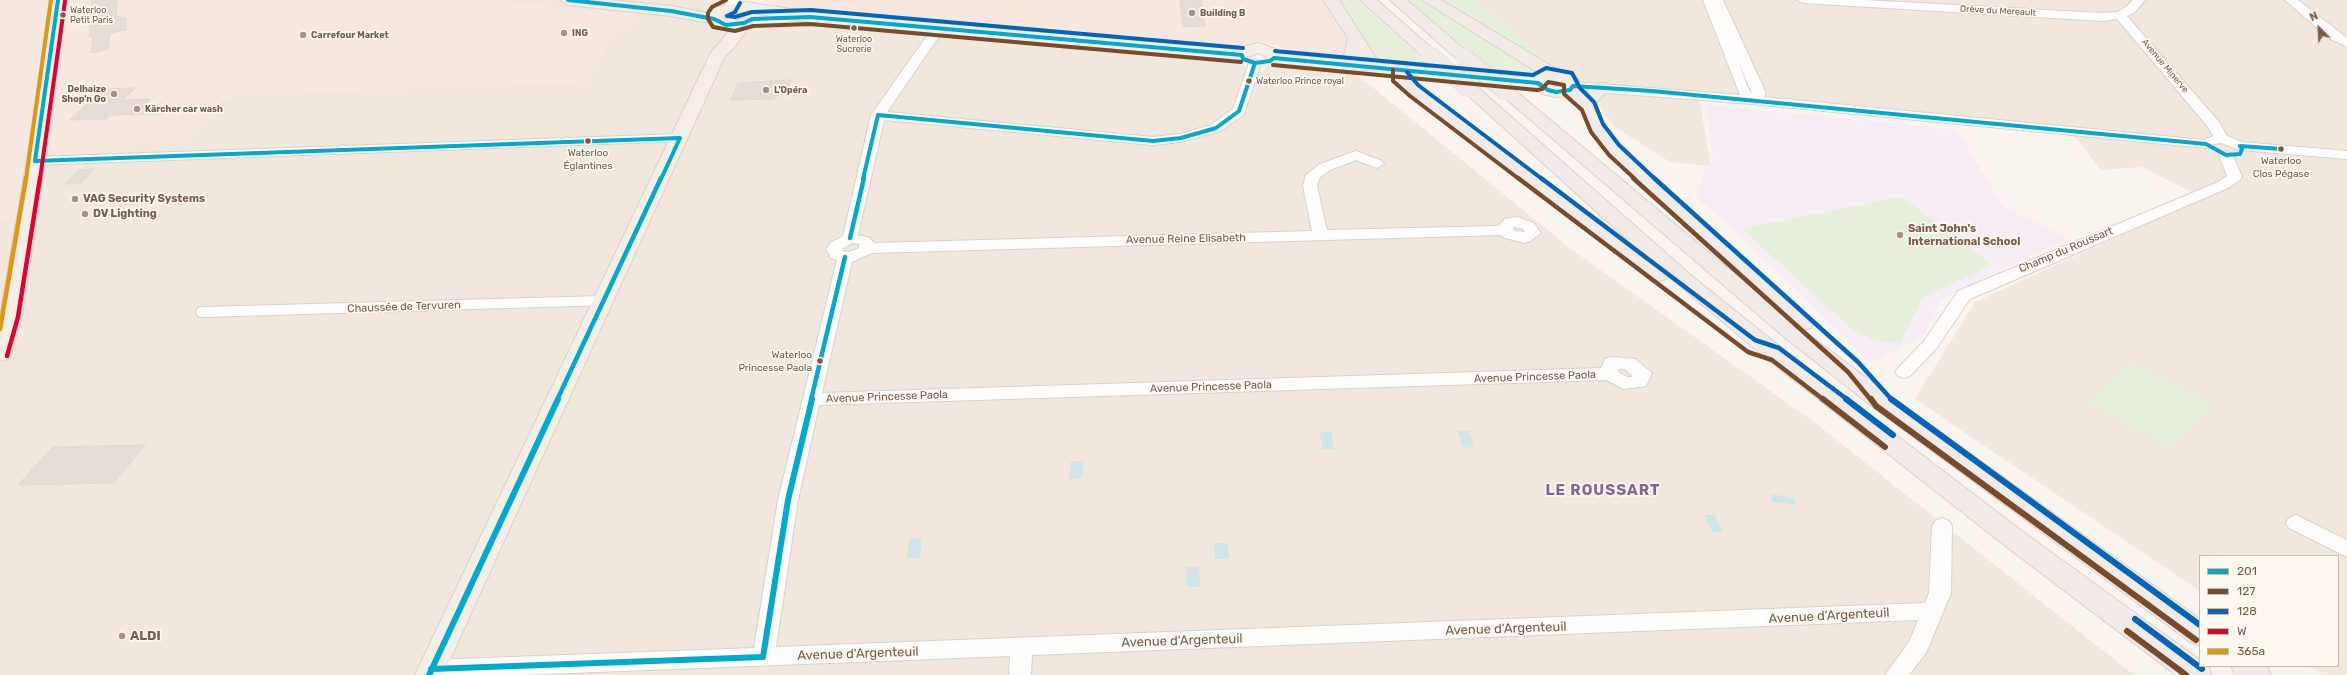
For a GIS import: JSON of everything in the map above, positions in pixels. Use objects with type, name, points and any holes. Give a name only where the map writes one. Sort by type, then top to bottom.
[{"type":"highway","points":[[1331,0],[1370,61],[1378,68]]},
{"type":"highway","points":[[1368,0],[1686,281],[1775,354],[2017,541],[2198,675]]},
{"type":"highway","points":[[1398,0],[1717,271],[1881,401],[2199,633]]},
{"type":"highway","points":[[1430,0],[1554,75]]},
{"type":"highway","points":[[1345,66],[1353,53],[1355,39]]},
{"type":"highway","points":[[1400,71],[1399,77],[1414,90],[1752,346],[1775,354]]},
{"type":"highway","points":[[1572,88],[1588,106],[1597,128],[1614,150],[1704,234],[1853,367],[1881,401]]},
{"type":"highway","points":[[1588,106],[1589,101],[1602,88]]},
{"type":"highway","points":[[2246,667],[2257,675]]},
{"type":"main road","points":[[0,354],[11,316],[58,0]]},
{"type":"main road","points":[[568,0],[671,11],[736,12],[810,17],[1270,61],[1274,58],[1345,66],[1538,83],[1548,90],[1564,92],[1572,88],[1568,79],[1554,75],[1542,77],[1538,83]]},
{"type":"main road","points":[[430,672],[627,253],[718,54],[728,45],[736,12]]},
{"type":"main road","points":[[718,54],[716,46],[736,12]]},
{"type":"street","points":[[1709,0],[1744,91],[1751,100]]},
{"type":"street","points":[[1717,0],[1759,93],[1758,97],[1751,100]]},
{"type":"street","name":"Drève du Mereault","points":[[1803,0],[1962,5],[2102,17],[2120,15]]},
{"type":"street","points":[[2120,15],[2130,10],[2139,0]]},
{"type":"street","points":[[2292,0],[2333,35],[2347,43]]},
{"type":"street","name":"Avenue Minerve","points":[[2120,15],[2214,125],[2222,139]]},
{"type":"street","points":[[850,238],[878,115],[938,29]]},
{"type":"street","points":[[878,115],[1134,140],[1181,138],[1216,128],[1236,114],[1239,110],[1249,59]]},
{"type":"street","points":[[1572,88],[1602,88],[1751,100],[2206,144],[2226,154],[2240,154],[2242,149],[2240,146]]},
{"type":"street","points":[[35,161],[680,138]]},
{"type":"street","points":[[2206,144],[2210,140],[2222,139],[2240,146],[2347,155]]},
{"type":"street","name":"Champ du Roussart","points":[[1904,372],[1930,345],[1964,295],[1993,281],[2227,183],[2235,177],[2226,154]]},
{"type":"street","points":[[1322,236],[1310,186],[1313,175],[1324,167],[1356,155],[1376,164]]},
{"type":"street","name":"Avenue Reine Elisabeth","points":[[867,248],[1505,230]]},
{"type":"street","points":[[850,238],[862,240],[867,244],[867,248],[857,256],[845,257],[837,255],[834,249],[838,243],[850,238]]},
{"type":"street","points":[[763,657],[788,500],[813,399],[845,257]]},
{"type":"street","name":"Chaussée de Tervuren","points":[[204,312],[603,302]]},
{"type":"street","name":"Avenue Princesse Paola","points":[[813,399],[1609,374]]},
{"type":"street","points":[[2296,523],[2347,549]]},
{"type":"street","points":[[1896,675],[1918,647],[1940,593],[1942,526]]},
{"type":"street","name":"Avenue d'Argenteuil","points":[[430,672],[763,657],[1932,611]]},
{"type":"street","points":[[1020,675],[1021,647]]},
{"type":"shaded area","points":[[0,0],[730,0],[708,22],[712,27],[740,29],[763,23],[797,21],[1220,59],[1244,64],[1248,71],[1263,72],[1267,67],[1281,65],[1355,73],[1571,249],[1814,422],[2134,675],[0,675]]},
{"type":"shaded area","points":[[0,0],[489,0],[640,14],[608,44],[587,83],[235,96],[224,102],[186,142],[134,144],[123,153],[47,156],[40,210],[0,222]]},
{"type":"shaded area","points":[[766,0],[1322,0],[1344,33],[1349,46],[1343,57],[1286,50],[1277,45],[1250,43],[1236,47],[796,12],[765,2]]},
{"type":"shaded area","points":[[1475,0],[2347,0],[2347,675],[2323,675],[2311,667],[2339,667],[2339,555],[2199,555],[2199,590],[1915,399],[1975,302],[2203,198],[2142,167],[2101,170],[2067,127],[1698,92],[1711,166],[1670,162],[1616,128],[1578,79],[1560,72]]},
{"type":"shaded area","name":"Saint John's International School","points":[[1707,105],[1957,130],[2004,208],[2068,238],[1941,299],[1924,335],[1871,363],[1735,231],[1696,197],[1705,169],[1713,164]]},
{"type":"green space","points":[[1336,0],[1357,0],[1429,65],[1372,59]]},
{"type":"green space","points":[[1408,0],[1426,0],[1532,67],[1534,72],[1529,74],[1494,72]]},
{"type":"green space","points":[[1439,0],[1475,0],[1560,72]]},
{"type":"green space","points":[[1902,197],[1992,265],[1923,297],[1900,343],[1876,341],[1855,331],[1742,229]]},
{"type":"green space","points":[[2129,362],[2214,402],[2171,447],[2085,403]]},
{"type":"water","points":[[1458,431],[1469,431],[1474,447],[1463,448]]},
{"type":"water","points":[[1320,432],[1331,432],[1334,449],[1322,449]]},
{"type":"water","points":[[1071,461],[1083,461],[1082,478],[1070,479]]},
{"type":"water","points":[[1771,494],[1795,498],[1796,505],[1772,502]]},
{"type":"water","points":[[1704,515],[1714,515],[1724,532],[1713,533]]},
{"type":"water","points":[[922,538],[920,558],[907,558],[909,539]]},
{"type":"water","points":[[1214,543],[1227,543],[1229,559],[1215,559]]},
{"type":"water","points":[[1186,567],[1199,567],[1200,587],[1187,587]]},
{"type":"building","points":[[92,0],[117,0],[116,16],[126,18],[126,30],[110,33],[108,49],[91,53],[93,37],[89,37]]},
{"type":"building","name":"Building B","points":[[1180,0],[1201,0],[1205,26],[1183,27]]},
{"type":"building","name":"L'Opéra","points":[[791,80],[786,94],[776,95],[774,99],[731,100],[738,83]]},
{"type":"building","points":[[136,88],[122,100],[151,99],[145,104],[161,105],[161,114],[111,115],[107,119],[69,120],[105,89]]},
{"type":"building","points":[[94,169],[81,183],[65,184],[78,170]]},
{"type":"building","points":[[145,445],[114,483],[18,485],[53,447]]},
{"type":"transit line","name":"365a","points":[[0,329],[4,314],[31,146],[51,0]]},
{"type":"transit line","name":"201","points":[[58,0],[35,161],[680,138],[429,675]]},
{"type":"transit line","name":"201","points":[[568,0],[671,11],[714,19],[726,25],[744,23],[752,19],[810,17],[1242,55],[1243,59],[1255,63],[1270,61],[1274,58],[1538,83],[1548,90],[1556,92],[1570,90],[1573,86],[1652,91],[2206,144],[2226,155],[2240,154],[2242,149],[2240,146],[2281,149]]},
{"type":"transit line","name":"127","points":[[726,0],[712,7],[708,13],[708,19],[713,27],[735,31],[753,26],[810,24],[1241,62]]},
{"type":"transit line","name":"W","points":[[7,356],[18,317],[45,148],[65,1]]},
{"type":"transit line","name":"128","points":[[740,3],[735,12],[727,16],[735,17],[752,12],[811,10],[1243,48]]},
{"type":"transit line","name":"128","points":[[1275,51],[1533,75],[1546,68],[1572,73],[1579,83],[1580,88],[1594,102],[1603,124],[1619,145],[1709,229],[1858,362],[1886,396],[2199,624]]},
{"type":"transit line","name":"201","points":[[878,115],[1153,141],[1181,138],[1216,128],[1239,111],[1255,63]]},
{"type":"transit line","name":"127","points":[[1273,65],[1537,90],[1542,89],[1548,82],[1564,85],[1564,94],[1582,110],[1591,132],[1609,155],[1699,239],[1848,372],[1876,406],[2196,640]]},
{"type":"transit line","name":"127","points":[[1393,70],[1393,81],[1410,96],[1748,352],[1772,360],[1885,447]]},
{"type":"transit line","name":"128","points":[[1407,72],[1407,74],[1418,85],[1755,340],[1779,348],[1893,435]]},
{"type":"transit line","name":"201","points":[[850,238],[878,115]]},
{"type":"transit line","name":"201","points":[[763,657],[788,500],[845,257]]},
{"type":"transit line","name":"128","points":[[2135,619],[2199,667]]},
{"type":"transit line","name":"127","points":[[2127,631],[2186,675]]},
{"type":"transit line","name":"201","points":[[431,669],[763,657]]},
{"type":"place","name":"Building B","points":[[1192,13]]},
{"type":"place","name":"Waterloo Petit Paris","points":[[63,15]]},
{"type":"place","name":"Waterloo Sucrerie","points":[[854,28]]},
{"type":"place","name":"ING","points":[[564,33]]},
{"type":"place","name":"Carrefour Market","points":[[303,35]]},
{"type":"place","name":"Waterloo Prince royal","points":[[1249,81]]},
{"type":"place","name":"L'Opéra","points":[[766,90]]},
{"type":"place","name":"Delhaize Shop'n Go","points":[[114,94]]},
{"type":"place","name":"Kärcher car wash","points":[[137,109]]},
{"type":"place","name":"Waterloo Églantines","points":[[588,141]]},
{"type":"place","name":"Waterloo Clos Pégase","points":[[2281,149]]},
{"type":"place","name":"VAG Security Systems","points":[[75,199]]},
{"type":"place","name":"DV Lighting","points":[[85,214]]},
{"type":"place","name":"Saint John's International School","points":[[1900,235]]},
{"type":"place","name":"Waterloo Princesse Paola","points":[[820,361]]},
{"type":"place","name":"ALDI","points":[[122,636]]},
{"type":"district","name":"LE ROUSSART","points":[[1603,491]]}]
